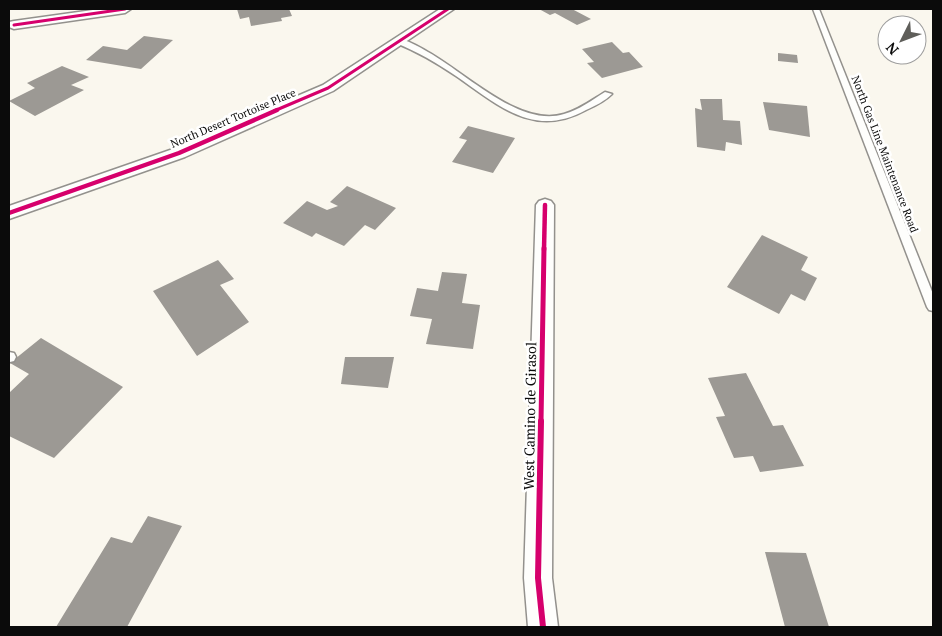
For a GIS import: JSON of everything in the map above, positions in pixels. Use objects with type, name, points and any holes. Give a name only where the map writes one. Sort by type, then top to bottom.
[{"type":"street","points":[[14,25],[126,9]]},
{"type":"street","name":"North Desert Tortoise Place","points":[[9,213],[179,153],[319,92],[448,9]]},
{"type":"street","name":"West Camino de Girasol","points":[[543,627],[538,578],[545,205]]},
{"type":"lane","name":"North Gas Line Maintenance Road","points":[[816,9],[933,307]]},
{"type":"lane","points":[[399,41],[427,54],[503,105],[540,120],[564,117],[608,94]]},
{"type":"building","points":[[237,9],[289,9],[292,16],[281,18],[282,21],[251,26],[249,17],[240,19]]},
{"type":"building","points":[[539,9],[572,9],[591,19],[577,25],[555,13],[550,15]]},
{"type":"building","points":[[144,36],[173,40],[141,69],[86,60],[103,46],[127,50]]},
{"type":"building","points":[[612,42],[623,53],[629,52],[643,67],[602,78],[587,63],[594,62],[582,49]]},
{"type":"building","points":[[778,53],[797,55],[798,63],[778,61]]},
{"type":"building","points":[[62,66],[89,77],[71,85],[84,90],[35,116],[9,101],[35,88],[27,83]]},
{"type":"building","points":[[700,99],[722,99],[723,120],[740,121],[742,145],[726,142],[725,151],[697,147],[695,108],[702,110]]},
{"type":"building","points":[[763,102],[807,106],[810,137],[769,130]]},
{"type":"building","points":[[468,126],[515,138],[493,173],[452,162],[467,140],[459,138]]},
{"type":"building","points":[[347,186],[396,208],[375,230],[365,225],[344,246],[316,233],[312,237],[283,223],[307,201],[327,210],[338,206],[330,202]]},
{"type":"building","points":[[762,235],[808,257],[801,270],[817,278],[805,301],[791,294],[779,314],[727,287]]},
{"type":"building","points":[[218,260],[234,279],[220,285],[249,322],[197,356],[153,291]]},
{"type":"building","points":[[442,272],[467,274],[462,303],[480,305],[473,349],[426,344],[432,319],[410,316],[417,288],[438,291]]},
{"type":"building","points":[[41,338],[123,387],[54,458],[9,436],[9,393],[29,374],[10,363]]},
{"type":"building","points":[[345,357],[394,357],[388,388],[341,384]]},
{"type":"building","points":[[746,373],[773,426],[783,425],[804,466],[760,472],[753,456],[734,458],[716,417],[725,416],[708,378]]},
{"type":"building","points":[[148,516],[182,526],[127,627],[56,627],[111,537],[132,543]]},
{"type":"building","points":[[765,552],[806,553],[829,627],[785,627]]},
{"type":"cycle path","points":[[14,25],[125,9]]},
{"type":"cycle path","points":[[9,213],[179,153],[328,88],[448,9]]},
{"type":"cycle path","points":[[543,627],[538,578],[545,205]]}]
